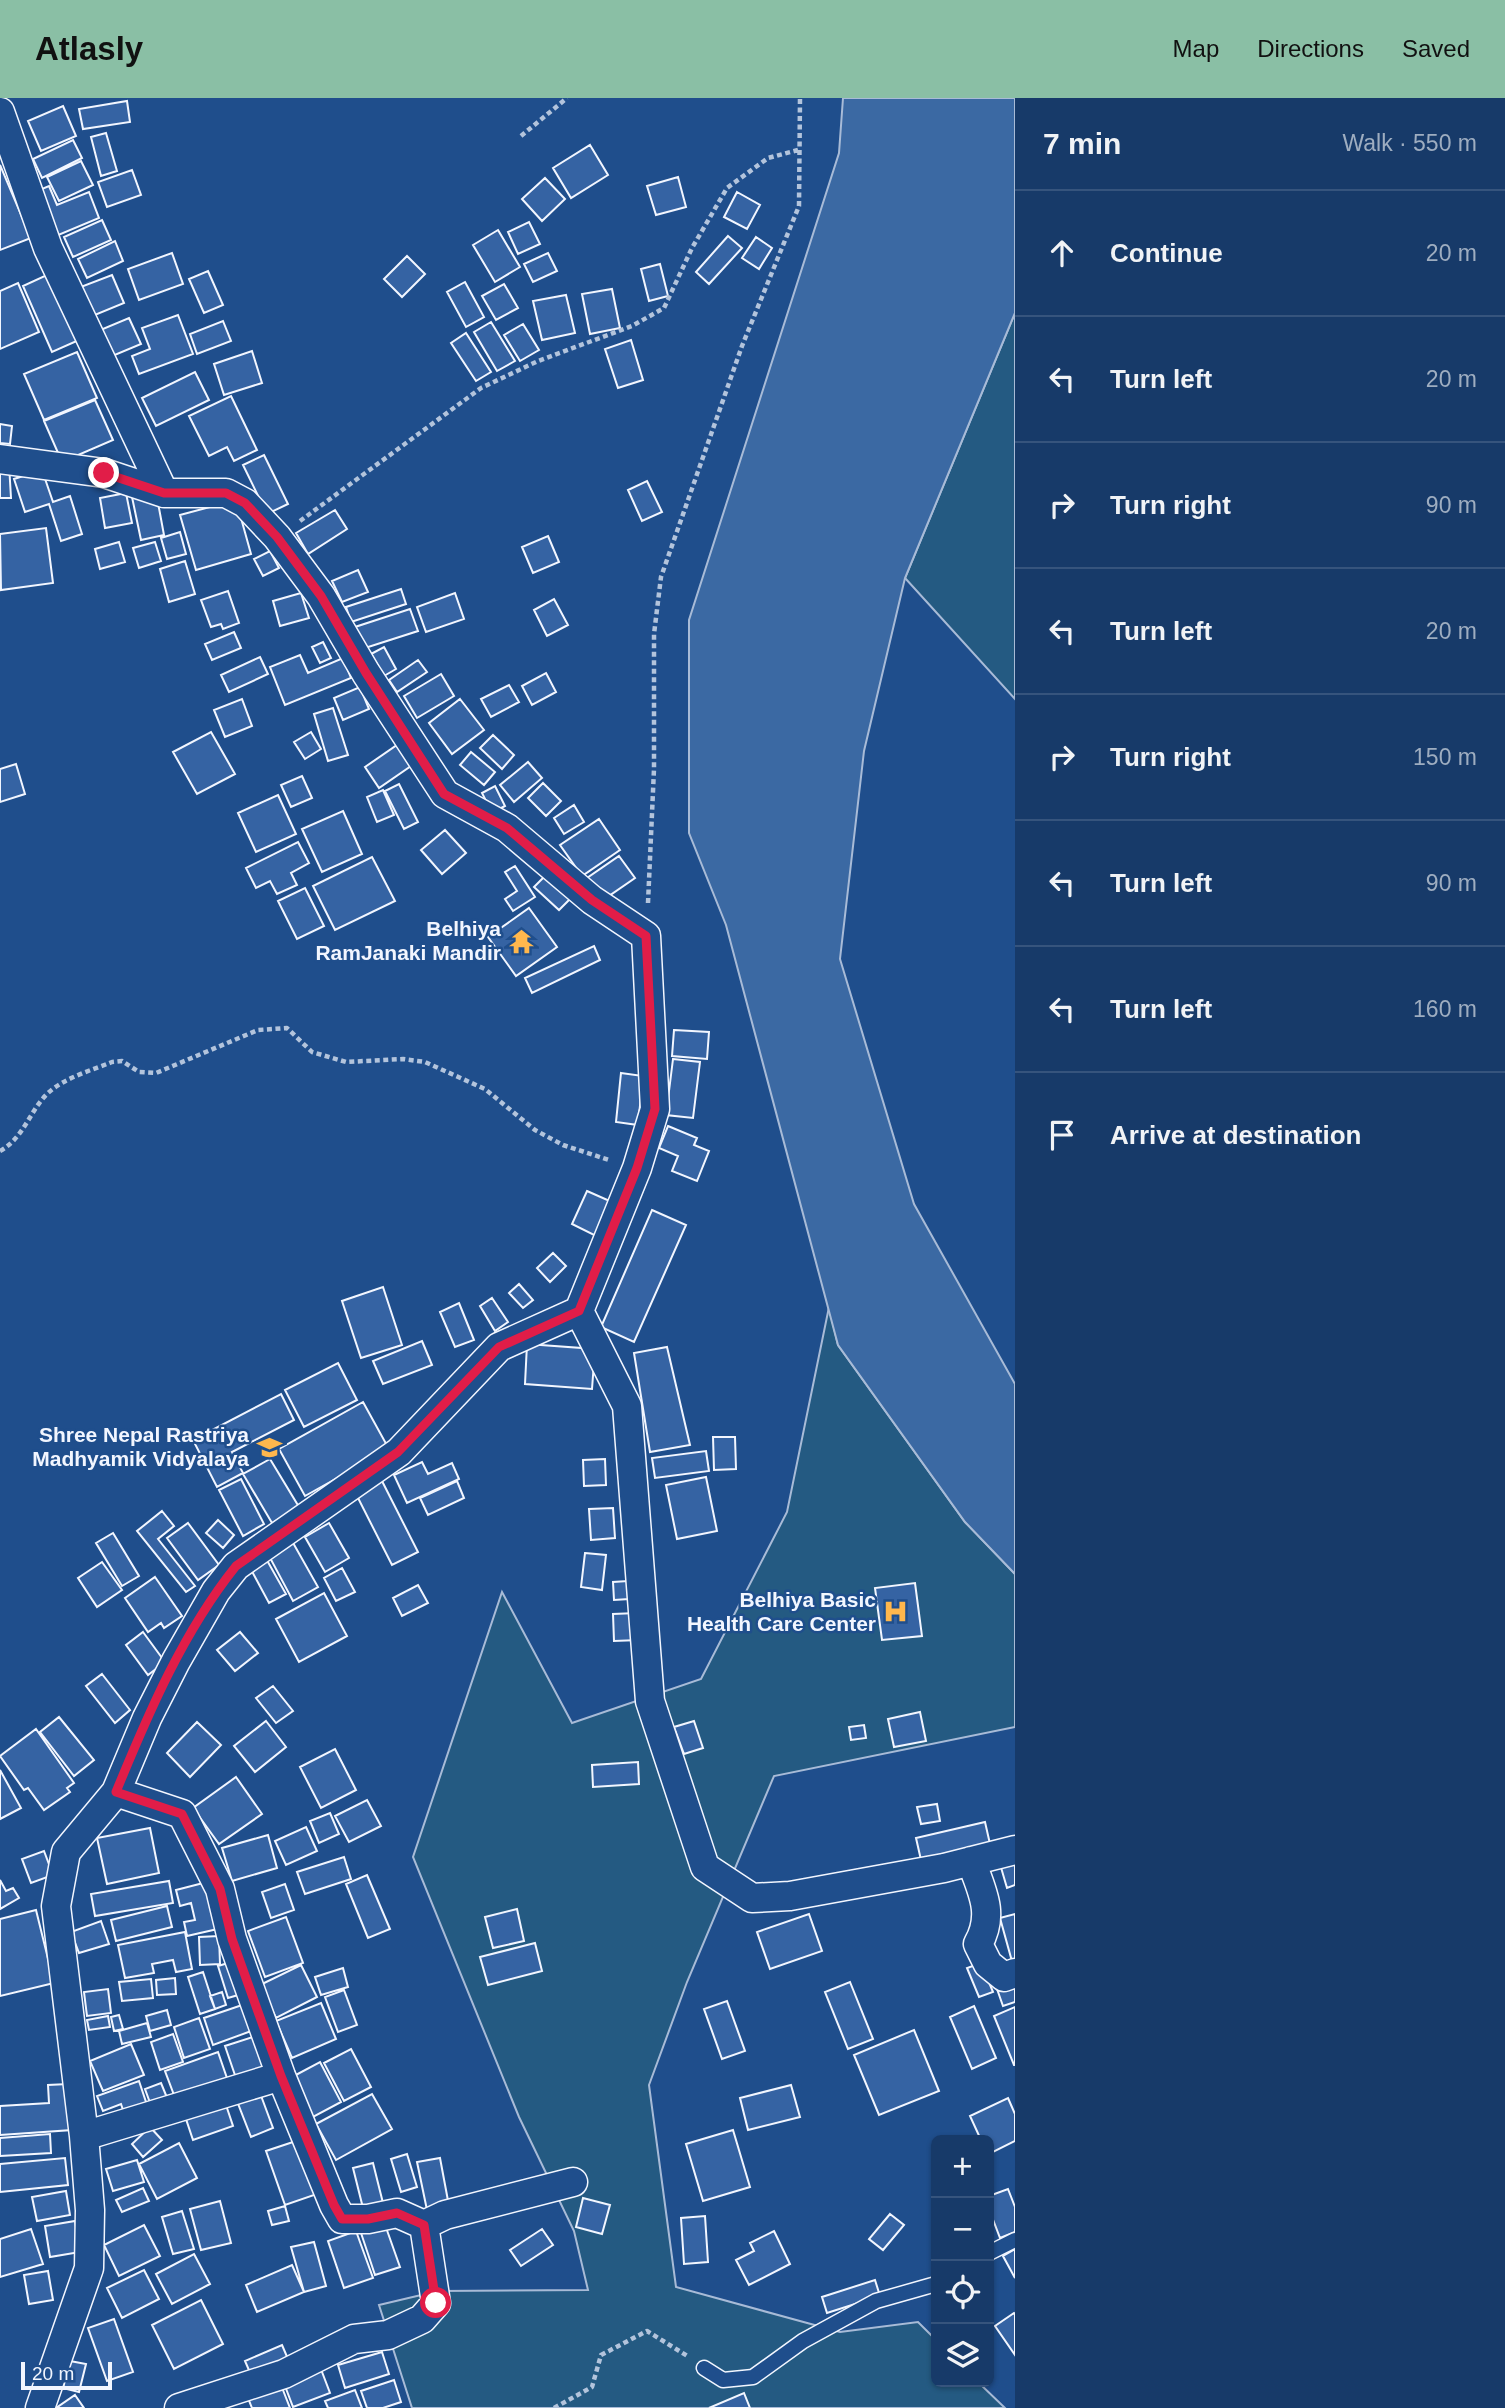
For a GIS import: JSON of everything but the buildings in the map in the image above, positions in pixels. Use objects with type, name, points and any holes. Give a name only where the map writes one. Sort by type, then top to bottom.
[{"type":"street","points":[[0,112],[48,248],[164,493]]},
{"type":"street","points":[[0,459],[104,473],[164,493],[226,493],[245,503],[277,537],[321,596],[366,673],[444,794],[507,828],[592,900],[646,936],[655,1109],[637,1168],[579,1311],[499,1347],[398,1452],[236,1566],[216,1591],[176,1661],[146,1718],[116,1792],[66,1852],[56,1906],[84,2136],[90,2210],[89,2268],[40,2408]]},
{"type":"street","points":[[579,1311],[627,1406],[650,1701],[705,1867],[752,1898],[790,1896],[1015,1850]]},
{"type":"street","points":[[116,1792],[182,1814],[220,1889],[232,1939],[281,2076],[342,2219],[368,2219],[397,2213],[424,2225],[445,2215],[573,2182]]},
{"type":"street","points":[[971,1861],[985,1900],[988,1927],[978,1944],[988,1964],[1004,1976],[1015,1973]]},
{"type":"street","points":[[84,2136],[281,2076]]},
{"type":"street","points":[[178,2408],[284,2374],[329,2349],[354,2339],[388,2335],[422,2319],[436,2303],[424,2225]]},
{"type":"lane","points":[[994,2250],[1015,2240]]},
{"type":"lane","points":[[704,2368],[723,2380],[753,2377],[803,2340],[876,2301],[931,2285]]},
{"type":"path","points":[[521,136],[567,98]]},
{"type":"path","points":[[646,936],[654,769],[654,634],[661,577],[742,346],[799,206],[800,98]]},
{"type":"path","points":[[277,537],[481,388],[538,360],[632,326],[664,308],[692,248],[727,188],[768,158],[798,149]]},
{"type":"path","points":[[0,1152],[18,1137],[46,1094],[57,1086],[112,1062],[122,1060],[139,1072],[156,1073],[258,1030],[287,1028],[312,1052],[346,1062],[403,1059],[425,1062],[485,1089],[535,1130],[562,1145],[637,1168]]},
{"type":"path","points":[[554,2408],[592,2387],[601,2355],[647,2331],[678,2348],[704,2368]]},
{"type":"shaded area","points":[[843,98],[1015,98],[1015,313],[905,578],[864,751],[840,959],[914,1204],[1015,1384],[1015,1574],[965,1522],[838,1345],[726,925],[689,833],[689,620],[839,153]]},
{"type":"shaded area","points":[[1015,313],[1015,699],[905,578]]},
{"type":"shaded area","points":[[829,1307],[838,1345],[965,1522],[1015,1574],[1015,1727],[774,1776],[687,1982],[649,2085],[676,2287],[840,2332],[918,2322],[931,2335],[931,2387],[983,2387],[1005,2408],[412,2408],[379,2305],[438,2291],[588,2290],[574,2231],[519,2117],[413,1857],[502,1592],[572,1723],[701,1679],[787,1512]]},
{"type":"place","name":"Belhiya RamJanaki Mandir","points":[[521,941]]},
{"type":"place","name":"Shree Nepal Rastriya Madhyamik Vidyalaya","points":[[269,1447]]},
{"type":"place","name":"Belhiya Basic Health Care Center","points":[[896,1612]]},
{"type":"route","points":[[104,473],[164,493],[226,493],[245,503],[277,537],[321,596],[366,673],[444,794],[507,828],[592,900],[646,936],[655,1109],[637,1168],[579,1311],[499,1347],[398,1452],[236,1566],[216,1591],[176,1661],[146,1718],[116,1792],[182,1814],[220,1889],[232,1939],[281,2076],[334,2205],[342,2219],[368,2219],[397,2213],[424,2225],[436,2303]]}]
